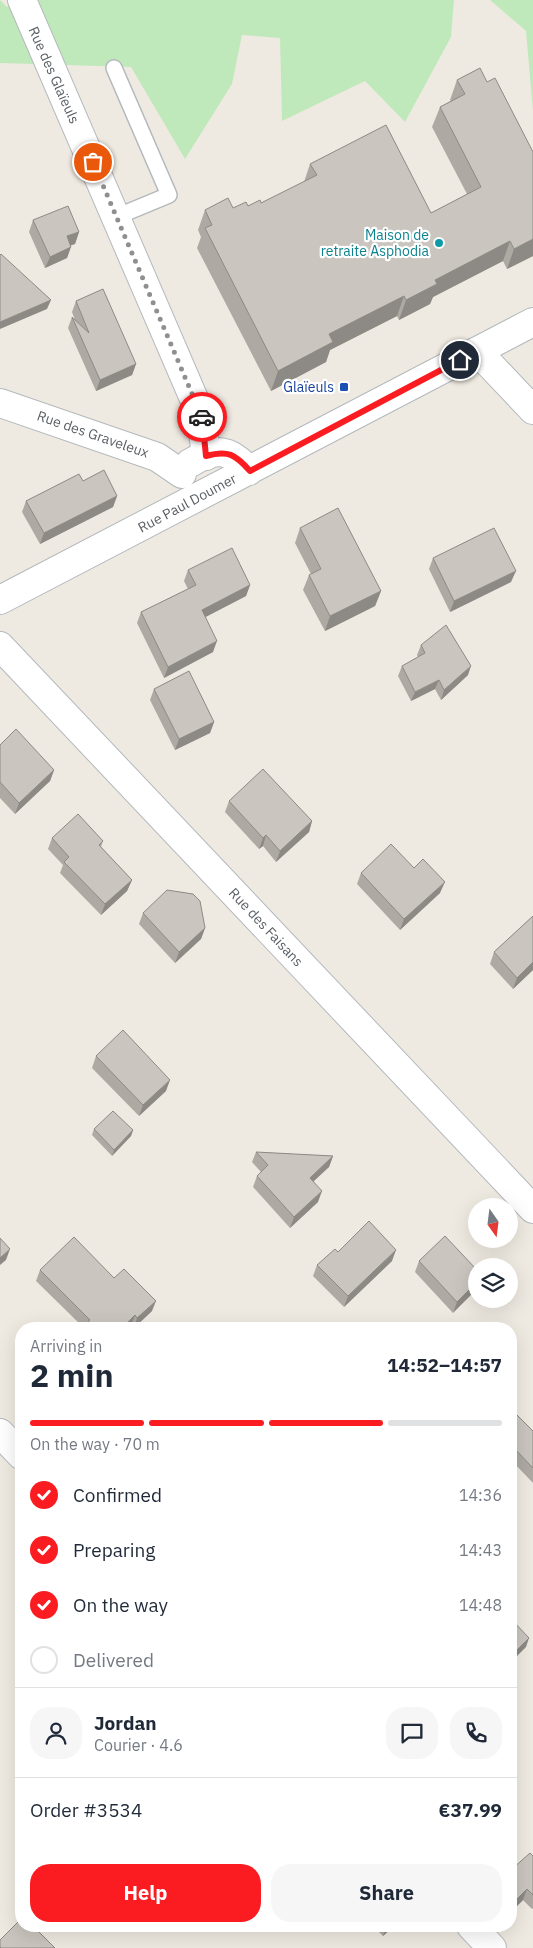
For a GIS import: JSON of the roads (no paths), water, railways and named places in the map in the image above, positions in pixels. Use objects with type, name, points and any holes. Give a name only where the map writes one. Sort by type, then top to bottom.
[{"type":"street","name":"Rue des Glaïeuls","points":[[22,0],[202,415],[206,456]]},
{"type":"street","name":"Rue Paul Doumer","points":[[0,600],[186,505],[533,322]]},
{"type":"street","points":[[477,351],[533,410]]},
{"type":"street","name":"Rue des Graveleux","points":[[0,403],[157,456],[182,474]]},
{"type":"street","points":[[186,505],[179,490],[182,474],[191,462],[220,452],[237,456],[250,471]]},
{"type":"street","name":"Rue des Faisans","points":[[0,646],[533,1209]]},
{"type":"street","points":[[0,1433],[15,1449]]},
{"type":"street","points":[[477,1932],[492,1948]]},
{"type":"lane","points":[[114,68],[169,195],[116,217]]},
{"type":"place","name":"Maison de retraite Asphodia","points":[[439,243]]},
{"type":"place","name":"Glaïeuls","points":[[344,387]]}]
